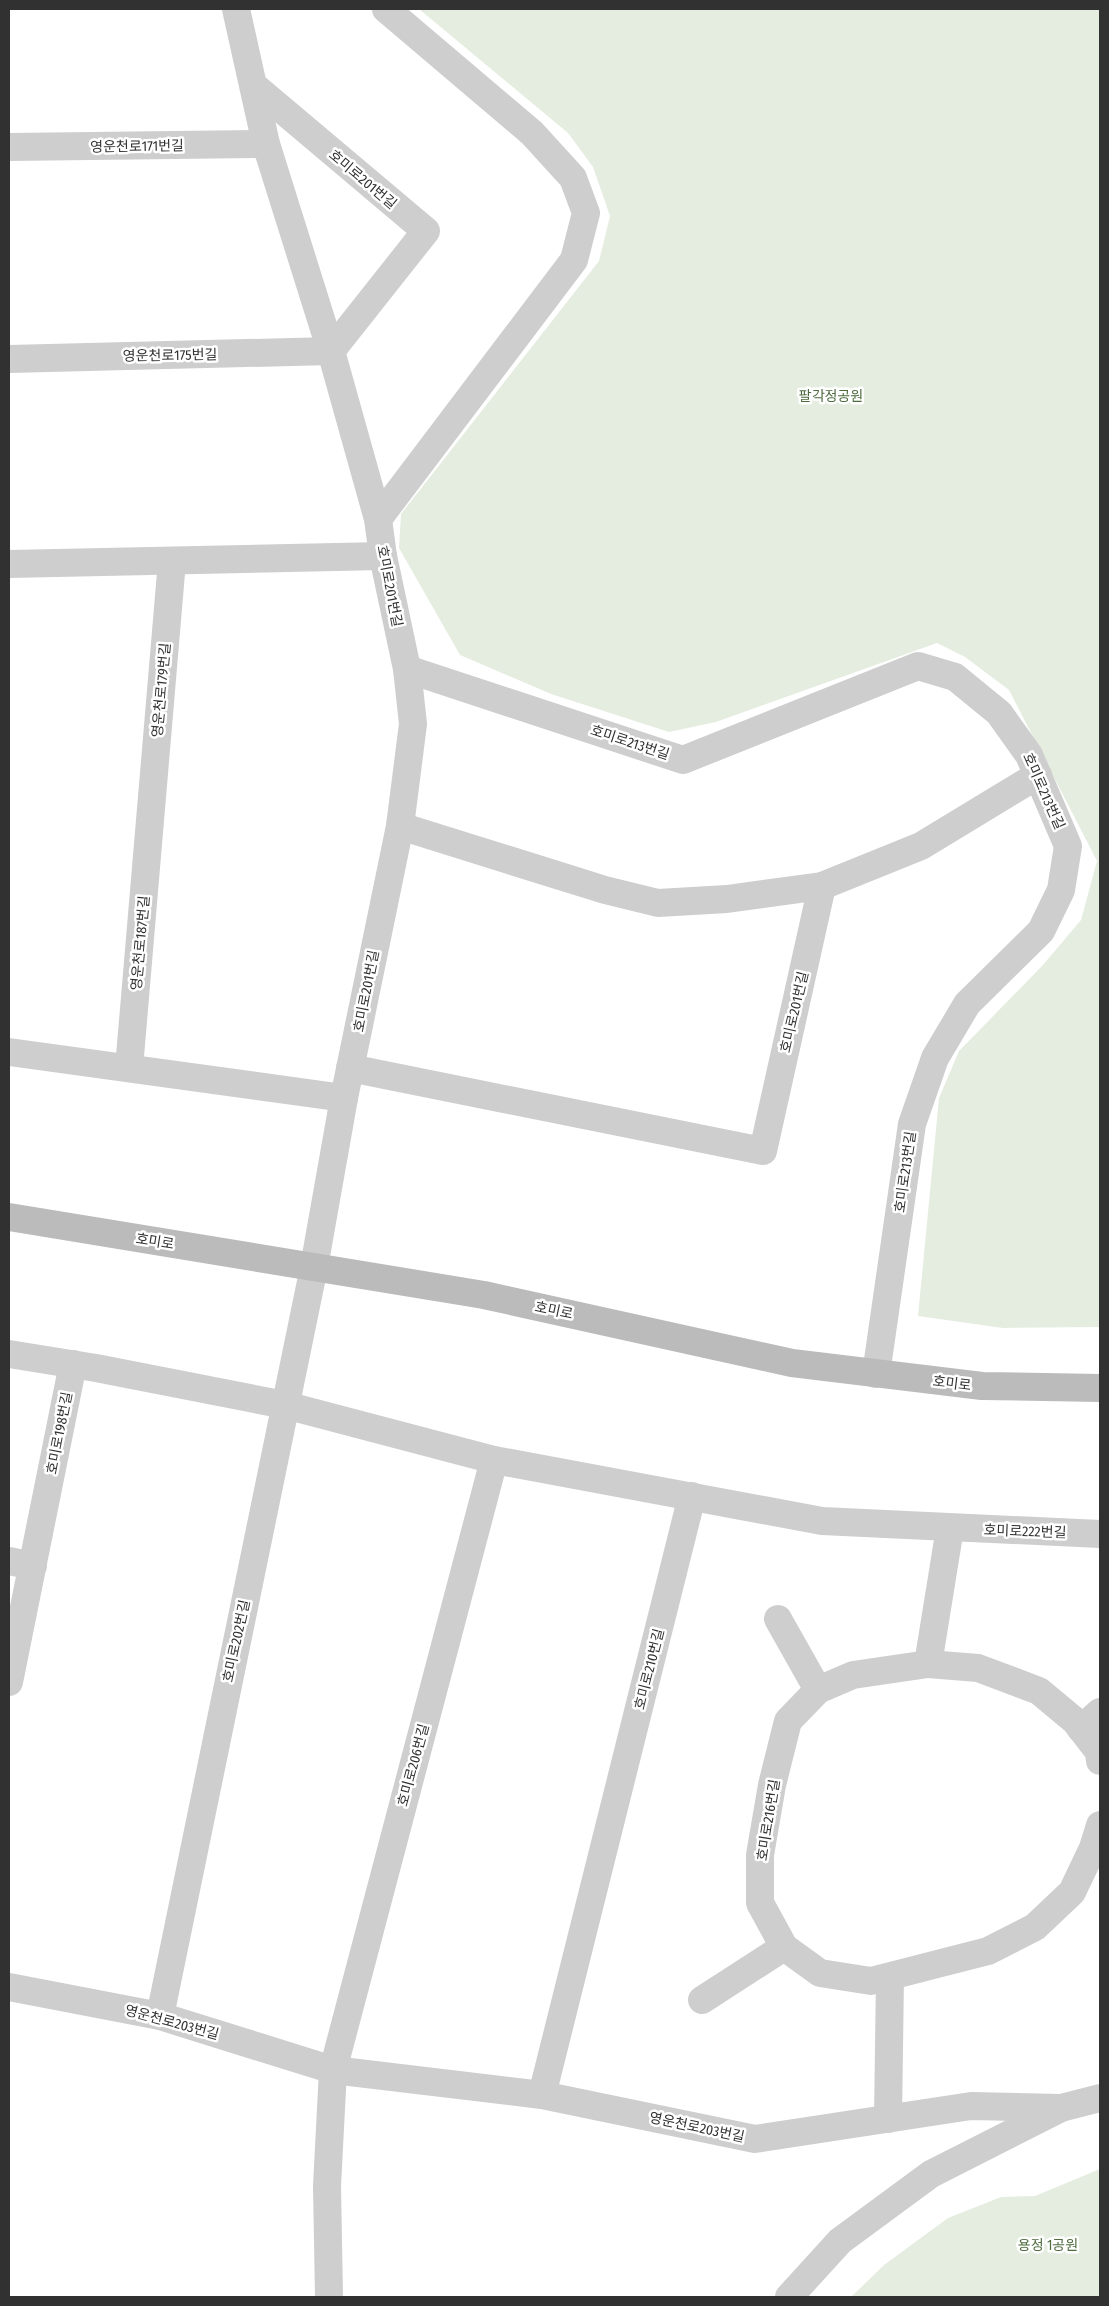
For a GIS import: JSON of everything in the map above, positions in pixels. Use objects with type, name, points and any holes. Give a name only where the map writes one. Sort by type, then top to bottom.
[{"type":"street","name":"호미로201번길","points":[[236,9],[266,144],[331,351],[378,519],[383,556],[407,669],[412,724],[400,826],[344,1098],[314,1267]]},
{"type":"street","points":[[378,519],[574,260],[586,213],[572,178],[532,133],[386,9]]},
{"type":"street","name":"호미로201번길","points":[[254,86],[426,231],[331,351]]},
{"type":"street","name":"영운천로171번길","points":[[9,147],[266,144]]},
{"type":"street","name":"영운천로175번길","points":[[9,359],[331,351]]},
{"type":"street","points":[[9,564],[383,556]]},
{"type":"street","name":"영운천로179번길","points":[[150,818],[172,561]]},
{"type":"street","name":"호미로213번길","points":[[407,669],[683,760],[918,666],[955,677],[1000,713],[1029,755],[1068,846],[1060,890],[1041,931],[967,1004],[935,1058],[912,1124],[876,1374]]},
{"type":"street","points":[[400,826],[605,890],[658,903],[727,899],[822,886],[921,846],[1038,775]]},
{"type":"street","name":"영운천로187번길","points":[[129,1068],[150,818]]},
{"type":"street","name":"호미로201번길","points":[[350,1068],[763,1151],[822,886]]},
{"type":"street","points":[[9,1052],[344,1098]]},
{"type":"street","name":"호미로","points":[[9,1217],[484,1295],[792,1363],[982,1386],[1100,1388]]},
{"type":"street","name":"호미로202번길","points":[[160,2016],[314,1267]]},
{"type":"street","points":[[9,1354],[73,1364],[285,1405],[494,1460],[822,1521],[950,1528],[928,1664]]},
{"type":"street","name":"호미로198번길","points":[[9,1682],[21,1564],[73,1364]]},
{"type":"street","name":"호미로206번길","points":[[333,2070],[494,1460]]},
{"type":"street","name":"호미로210번길","points":[[542,2095],[692,1496]]},
{"type":"street","name":"호미로222번길","points":[[950,1528],[1100,1534]]},
{"type":"street","points":[[778,1620],[818,1690]]},
{"type":"street","name":"호미로216번길","points":[[1100,1761],[1091,1720],[1039,1691],[978,1668],[928,1664],[853,1675],[818,1690],[788,1721],[772,1785],[760,1855],[760,1903],[784,1947],[820,1973],[871,1981],[890,1978],[988,1950],[1035,1926],[1072,1892],[1093,1848],[1100,1825]]},
{"type":"street","points":[[702,2000],[784,1947]]},
{"type":"street","points":[[888,2119],[890,1978]]},
{"type":"street","name":"영운천로203번길","points":[[9,1987],[160,2016],[333,2070],[542,2095],[756,2139],[971,2106],[1061,2108]]},
{"type":"street","points":[[329,2297],[327,2186],[333,2070]]},
{"type":"street","points":[[789,2297],[840,2241],[930,2174],[1061,2108],[1100,2098]]},
{"type":"green space","name":"팔각정공원","points":[[419,9],[1100,9],[1100,1327],[1003,1328],[918,1316],[939,1098],[959,1051],[1042,966],[1081,920],[1097,861],[1009,690],[965,657],[937,643],[716,722],[669,732],[551,694],[460,655],[399,548],[401,514],[599,261],[610,216],[593,167],[568,133]]},
{"type":"green space","name":"용정 1공원","points":[[1100,2169],[1100,2297],[851,2297],[884,2265],[948,2218],[1001,2197],[1035,2196]]}]
